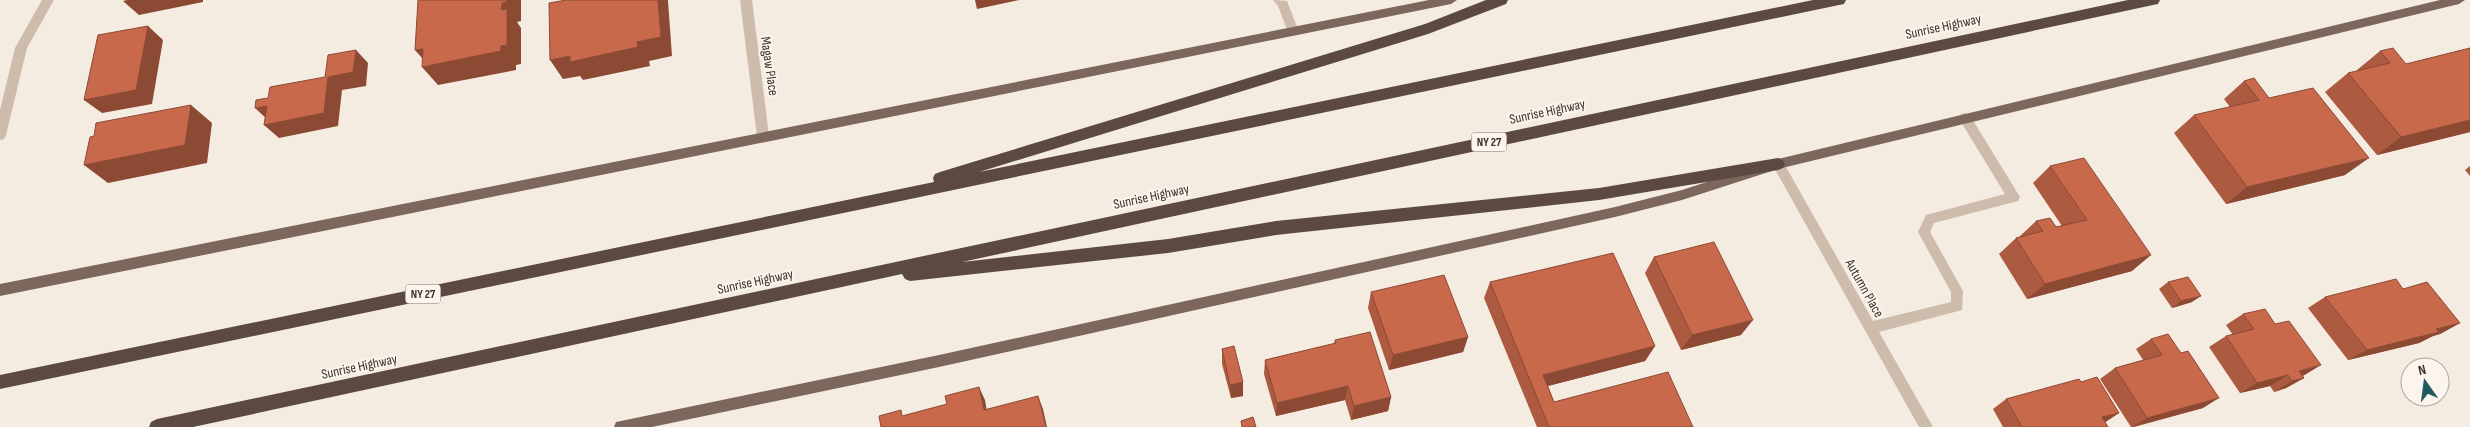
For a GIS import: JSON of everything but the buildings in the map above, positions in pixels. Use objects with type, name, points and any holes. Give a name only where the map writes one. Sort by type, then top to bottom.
[{"type":"highway","points":[[845,206],[1392,39],[1501,0]]},
{"type":"highway","name":"NY 27","points":[[0,382],[1839,0]]},
{"type":"highway","name":"Sunrise Highway","points":[[157,427],[2153,0]]},
{"type":"highway","points":[[826,284],[1168,246],[1276,228],[1590,195],[1778,164]]},
{"type":"main road","points":[[0,290],[763,136],[1293,32],[1431,2],[1451,0]]},
{"type":"main road","points":[[620,427],[948,359],[1616,212],[1682,195],[1778,164],[2459,0]]},
{"type":"street","points":[[0,135],[21,48],[48,0]]},
{"type":"street","name":"Magaw Place","points":[[746,0],[763,136]]},
{"type":"street","points":[[1279,0],[1283,4],[1293,32]]},
{"type":"street","points":[[1870,328],[1957,306],[1957,291],[1924,232],[1930,219],[2014,197],[1965,118]]},
{"type":"street","name":"Autumn Place","points":[[1778,164],[1926,427]]}]
